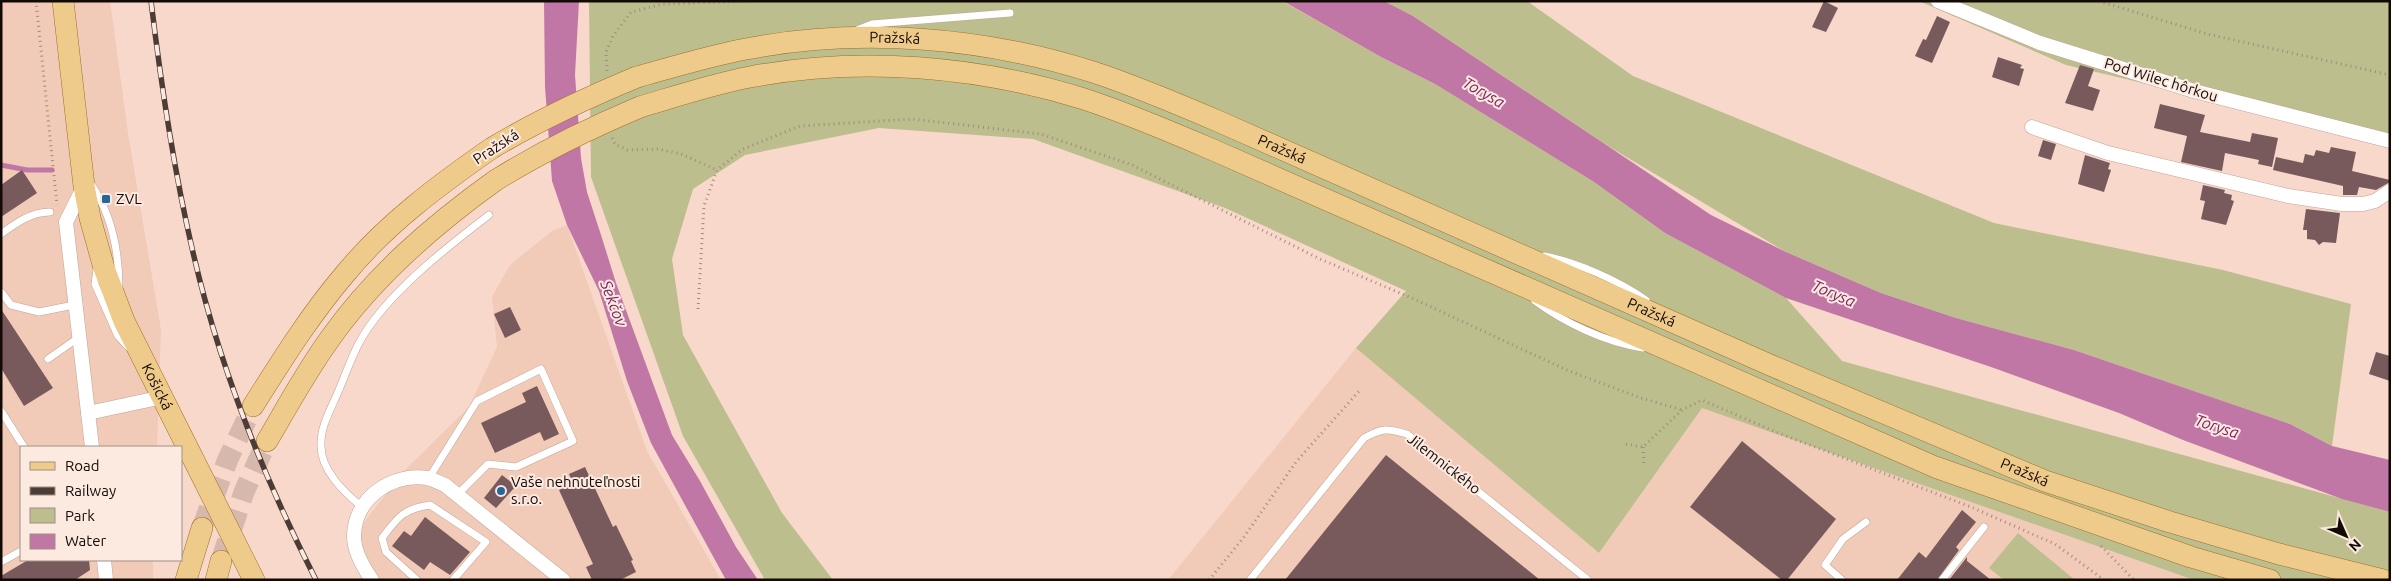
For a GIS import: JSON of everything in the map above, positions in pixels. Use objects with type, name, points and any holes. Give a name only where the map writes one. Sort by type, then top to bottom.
[{"type":"main road","name":"Košická","points":[[63,1],[83,178],[99,249],[119,308],[254,580]]},
{"type":"main road","name":"Pražská","points":[[253,406],[304,325],[346,272],[396,221],[434,190],[492,148],[534,123],[636,77],[747,48],[832,39],[928,39],[980,45],[1092,72],[1150,92],[1680,325],[2045,481],[2170,522],[2280,554],[2383,580]]},
{"type":"main road","name":"Pražská","points":[[267,441],[328,340],[366,292],[413,245],[450,213],[496,180],[540,153],[586,130],[640,107],[690,91],[751,77],[812,69],[869,66],[928,68],[983,75],[1028,84],[1122,112],[1211,149],[1935,467],[2145,541],[2270,580]]},
{"type":"main road","points":[[186,580],[202,528]]},
{"type":"street","name":"Pod Wilec hôrkou","points":[[1938,1],[2040,43],[2185,89],[2390,141]]},
{"type":"street","points":[[2032,127],[2108,153],[2288,196],[2342,204],[2363,204],[2375,201],[2390,191]]},
{"type":"street","points":[[83,178],[66,222],[74,305],[92,446]]},
{"type":"street","points":[[88,413],[163,397]]},
{"type":"street","points":[[372,580],[363,566],[355,545],[356,521],[362,507],[370,496],[392,482],[415,477],[429,478],[457,495],[563,580]]},
{"type":"street","points":[[104,561],[106,580]]},
{"type":"lane","points":[[832,39],[872,24],[1010,13]]},
{"type":"lane","points":[[83,178],[104,203],[119,260],[119,308]]},
{"type":"lane","points":[[1,234],[18,222],[39,212],[50,212]]},
{"type":"lane","points":[[362,507],[346,494],[334,479],[325,463],[320,447],[323,429],[348,369],[360,342],[400,291],[442,251],[489,215]]},
{"type":"lane","points":[[99,249],[95,284],[118,336],[149,370]]},
{"type":"lane","points":[[1,292],[11,305],[39,312],[74,305]]},
{"type":"lane","points":[[48,358],[78,338]]},
{"type":"lane","points":[[429,478],[477,401],[541,369],[574,442],[516,467],[488,464],[457,495]]},
{"type":"lane","points":[[1,410],[23,446]]},
{"type":"lane","name":"Jilemnického","points":[[1250,580],[1364,438],[1379,430],[1391,429],[1407,434],[1588,580]]},
{"type":"lane","points":[[417,580],[386,552],[382,538],[395,521],[411,508],[430,505],[486,542],[453,580]]},
{"type":"lane","points":[[1842,580],[1825,565],[1844,540],[1866,522]]},
{"type":"lane","points":[[1942,580],[1984,527]]},
{"type":"lane","points":[[1,562],[20,552]]},
{"type":"path","points":[[2099,1],[2207,34],[2390,75]]},
{"type":"path","points":[[698,309],[704,206],[717,170],[743,149],[800,126],[912,119],[1041,134],[1132,165],[1320,259],[1414,299],[1568,371],[1642,398],[1682,410]]},
{"type":"path","points":[[1208,580],[1244,537],[1296,462],[1360,390]]},
{"type":"path","points":[[1642,447],[1682,410],[1702,400],[1776,432],[1972,507],[2055,544],[2104,580]]},
{"type":"path","points":[[1626,444],[1642,447]]},
{"type":"path","points":[[1642,447],[1644,466]]},
{"type":"path","points":[[2096,541],[2134,580]]},
{"type":"shaded area","points":[[1,1],[110,1],[128,133],[161,330],[157,446],[20,446],[20,561],[153,561],[153,580],[1,580]]},
{"type":"shaded area","points":[[567,225],[647,451],[721,580],[374,580],[350,540],[404,471],[469,407],[497,347],[492,297],[510,265],[552,231]]},
{"type":"shaded area","points":[[1356,348],[1599,553],[1702,407],[2194,580],[1168,580]]},
{"type":"green space","points":[[589,1],[1284,2],[1381,57],[1435,84],[1594,182],[1665,233],[1786,298],[1842,361],[2390,512],[2390,580],[2194,580],[1702,408],[1599,553],[1356,348],[1406,291],[1225,208],[1033,139],[879,128],[745,155],[693,189],[672,259],[683,335],[782,513],[833,580],[765,580],[683,436],[591,177]]},
{"type":"green space","points":[[1384,1],[1527,1],[1633,76],[1994,223],[2223,270],[2351,304],[2332,446],[2290,424],[2074,350],[1956,318],[1881,293],[1786,252],[1608,146],[1413,16]]},
{"type":"green space","points":[[1919,1],[2390,1],[2390,143],[2327,126],[2066,65]]},
{"type":"green space","points":[[2018,533],[2075,580],[2004,580],[1989,568]]},
{"type":"water","name":"Sekčov","points":[[544,1],[579,1],[575,75],[581,158],[587,192],[616,283],[672,435],[736,547],[758,580],[726,580],[651,443],[627,381],[599,291],[567,225],[552,181],[545,87]]},
{"type":"water","name":"Torysa","points":[[1283,1],[1384,1],[1413,16],[1711,215],[1786,252],[1881,293],[1956,318],[2074,350],[2290,424],[2332,446],[2390,460],[2390,512],[2342,499],[2183,440],[2119,413],[1991,367],[1786,298],[1665,233],[1594,182],[1435,84],[1381,57]]},
{"type":"building","points":[[1824,1],[1838,8],[1826,32],[1812,27]]},
{"type":"building","points":[[1937,16],[1950,22],[1932,63],[1915,56],[1923,39],[1926,40]]},
{"type":"building","points":[[1998,57],[2022,65],[2020,68],[2024,69],[2019,86],[1992,77]]},
{"type":"building","points":[[2080,65],[2094,69],[2088,86],[2100,90],[2093,111],[2065,103]]},
{"type":"building","points":[[2160,104],[2205,115],[2200,132],[2250,142],[2252,133],[2278,138],[2272,167],[2258,164],[2259,160],[2225,153],[2222,171],[2181,162],[2187,136],[2154,128]]},
{"type":"building","points":[[2043,140],[2056,144],[2051,160],[2038,156]]},
{"type":"building","points":[[2331,147],[2356,152],[2352,171],[2390,180],[2390,182],[2376,190],[2359,187],[2357,195],[2343,195],[2343,186],[2273,170],[2276,157],[2303,163],[2305,154],[2314,156],[2316,150],[2329,153]]},
{"type":"building","points":[[2085,155],[2110,163],[2108,169],[2111,170],[2104,192],[2078,184]]},
{"type":"building","points":[[22,170],[37,193],[1,217],[1,185]]},
{"type":"building","points":[[2203,185],[2225,190],[2224,193],[2232,195],[2231,200],[2234,201],[2226,225],[2201,219],[2205,201],[2200,200]]},
{"type":"building","points":[[2306,209],[2340,213],[2336,243],[2323,242],[2319,245],[2315,240],[2307,239],[2307,230],[2303,230]]},
{"type":"building","points":[[510,307],[521,330],[505,338],[494,314]]},
{"type":"building","points":[[1,309],[53,388],[24,406],[1,368]]},
{"type":"building","points":[[2376,352],[2390,356],[2390,381],[2369,374]]},
{"type":"building","points":[[537,386],[559,434],[544,441],[540,432],[495,453],[481,423],[526,402],[522,393]]},
{"type":"building","points":[[1742,441],[1836,519],[1787,580],[1782,580],[1690,507]]},
{"type":"building","points":[[1386,455],[1540,580],[1285,580]]},
{"type":"building","points":[[585,467],[613,527],[616,525],[633,560],[631,561],[636,572],[620,580],[592,580],[586,567],[593,564],[559,490],[573,483],[569,474]]},
{"type":"building","name":"Vaše nehnuteľnosti s.r.o.","points":[[502,475],[516,486],[496,508],[484,498]]},
{"type":"building","points":[[1962,510],[1976,522],[1956,547],[1959,550],[1937,580],[1897,580],[1919,552],[1926,558]]},
{"type":"building","points":[[425,517],[470,552],[450,575],[430,562],[424,570],[392,546],[404,531],[411,536]]},
{"type":"building","points":[[1967,557],[1967,561],[1991,580],[1949,580]]},
{"type":"building","points":[[26,561],[89,561],[90,570],[75,580],[1,580],[1,576]]},
{"type":"waterway","points":[[1,165],[27,170],[52,170]]},
{"type":"tunnel","points":[[202,528],[228,459],[253,406]]},
{"type":"tunnel","points":[[221,561],[244,492],[267,441]]},
{"type":"railway","points":[[151,1],[173,156],[185,217],[203,291],[228,376],[243,417],[278,500],[316,580]]},
{"type":"place","name":"ZVL","points":[[106,199]]},
{"type":"place","name":"Vaše nehnuteľnosti s.r.o.","points":[[501,491]]}]
